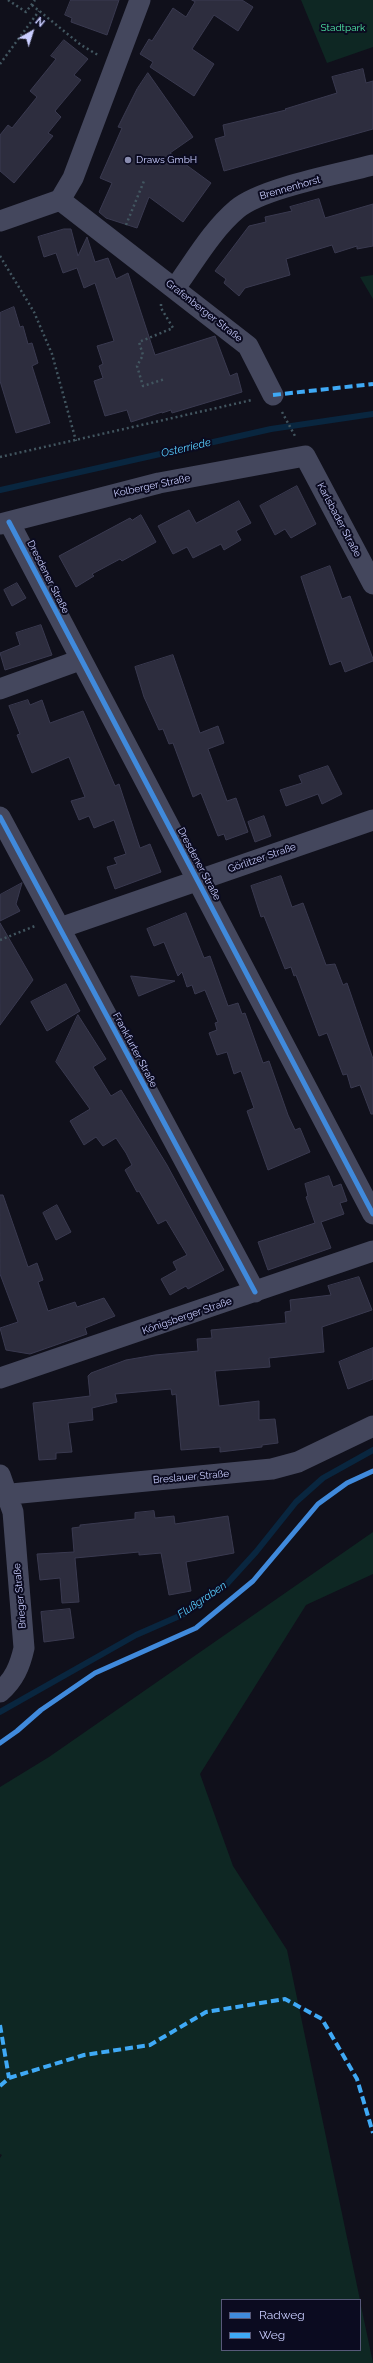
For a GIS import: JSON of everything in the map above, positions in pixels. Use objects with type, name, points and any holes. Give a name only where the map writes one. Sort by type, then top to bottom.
[{"type":"street","points":[[0,221],[60,200],[73,178],[140,0]]},
{"type":"street","name":"Brennenhorst","points":[[169,283],[238,208],[258,196],[373,165]]},
{"type":"street","name":"Grafenberger Straße","points":[[60,200],[169,283],[248,346],[273,395]]},
{"type":"street","name":"Kolberger Straße","points":[[4,523],[159,483],[305,456]]},
{"type":"street","name":"Karlsbader Straße","points":[[305,456],[373,584]]},
{"type":"street","name":"Dresdener Straße","points":[[4,523],[80,660],[198,880],[373,1214]]},
{"type":"street","points":[[0,689],[80,660]]},
{"type":"street","name":"Frankfurter Straße","points":[[0,817],[255,1292]]},
{"type":"street","name":"Görlitzer Straße","points":[[56,922],[198,880],[373,820]]},
{"type":"street","name":"Königsberger Straße","points":[[0,1378],[373,1251]]},
{"type":"street","name":"Breslauer Straße","points":[[2,1488],[272,1469],[298,1462],[373,1426]]},
{"type":"street","name":"Brieger Straße","points":[[0,1692],[7,1686],[19,1668],[24,1648],[13,1512],[2,1488]]},
{"type":"path","points":[[8,0],[26,12],[35,0]]},
{"type":"path","points":[[32,5],[81,45],[98,55],[118,61]]},
{"type":"path","points":[[0,64],[39,11]]},
{"type":"path","points":[[116,243],[144,181]]},
{"type":"path","points":[[0,256],[34,312],[52,354],[76,441]]},
{"type":"path","points":[[165,379],[143,386],[136,366],[143,355],[139,342],[173,328],[161,308],[169,283]]},
{"type":"path","points":[[0,457],[76,441],[273,395],[305,456]]},
{"type":"path","points":[[0,940],[30,929],[56,922]]},
{"type":"green space","name":"Stadtpark","points":[[301,0],[373,0],[373,47],[327,63]]},
{"type":"green space","points":[[373,275],[373,299],[360,277]]},
{"type":"green space","points":[[373,1532],[373,1574],[306,1605],[200,1774],[233,1866],[287,1950],[360,2299],[221,2299],[221,2351],[361,2351],[361,2306],[373,2363],[0,2363],[0,2158],[2,2155],[0,2154],[0,1787],[49,1757]]},
{"type":"building","points":[[71,0],[119,0],[107,35],[71,22],[72,18],[65,15]]},
{"type":"building","points":[[192,0],[242,0],[253,7],[238,31],[214,15],[192,49],[214,64],[194,96],[150,67],[153,62],[140,54],[149,39],[152,41],[173,8],[186,17],[195,2]]},
{"type":"building","points":[[64,40],[88,59],[74,75],[81,80],[55,111],[61,117],[48,133],[53,136],[14,183],[0,171],[0,135],[8,125],[12,128],[37,97],[30,91],[56,59],[51,56]]},
{"type":"building","points":[[363,69],[366,83],[373,81],[373,129],[224,171],[215,139],[225,136],[223,125],[286,110],[285,109],[337,93],[332,77]]},
{"type":"building","points":[[148,73],[193,137],[170,153],[211,183],[183,222],[149,197],[137,228],[106,218],[99,212],[112,183],[100,178],[122,128],[118,127],[137,89]]},
{"type":"building","points":[[319,199],[325,218],[373,204],[373,246],[357,249],[357,246],[335,253],[332,245],[286,259],[290,275],[245,288],[239,296],[224,283],[226,279],[215,271],[249,226],[266,222],[265,217],[292,211],[290,207]]},
{"type":"building","points":[[64,229],[71,229],[78,256],[87,237],[95,262],[108,258],[116,279],[128,273],[155,355],[215,336],[230,376],[237,373],[242,392],[172,413],[171,410],[131,422],[127,410],[105,416],[94,381],[103,378],[99,366],[103,364],[97,346],[114,341],[95,283],[84,288],[77,268],[63,273],[56,253],[44,257],[38,237]]},
{"type":"building","points":[[14,307],[20,327],[23,326],[28,344],[32,343],[38,363],[32,366],[50,423],[16,433],[0,381],[0,313]]},
{"type":"building","points":[[297,486],[316,524],[291,538],[285,529],[275,535],[260,506]]},
{"type":"building","points":[[239,501],[251,523],[236,531],[241,540],[224,550],[221,544],[193,558],[187,547],[173,554],[158,526],[189,510],[196,523]]},
{"type":"building","points":[[141,515],[156,542],[122,561],[120,559],[92,574],[94,576],[76,587],[59,556],[130,518],[132,520]]},
{"type":"building","points":[[330,566],[342,599],[350,596],[373,659],[373,661],[345,672],[341,661],[330,665],[301,577]]},
{"type":"building","points":[[17,583],[26,598],[12,606],[4,590]]},
{"type":"building","points":[[41,625],[52,655],[5,670],[0,653],[20,645],[16,633]]},
{"type":"building","points":[[173,655],[200,733],[218,726],[224,743],[208,749],[227,801],[236,798],[248,832],[226,840],[224,834],[218,836],[201,793],[193,797],[173,743],[169,744],[163,729],[159,730],[144,697],[135,667]]},
{"type":"building","points":[[28,700],[30,705],[42,700],[50,723],[83,711],[115,786],[119,784],[140,848],[150,844],[161,872],[115,889],[107,867],[117,864],[114,858],[126,854],[114,820],[94,828],[89,816],[79,820],[71,801],[85,797],[69,757],[32,773],[17,735],[20,734],[9,706]]},
{"type":"building","points":[[328,766],[342,794],[322,804],[318,794],[286,806],[280,790],[302,783],[299,776]]},
{"type":"building","points":[[264,816],[271,836],[255,842],[248,822]]},
{"type":"building","points":[[281,876],[292,907],[303,903],[326,965],[335,964],[343,985],[347,983],[373,1059],[373,1114],[371,1114],[360,1085],[351,1088],[347,1074],[343,1075],[327,1033],[319,1036],[296,975],[294,976],[291,967],[285,969],[264,916],[261,917],[251,886]]},
{"type":"building","points":[[22,883],[16,904],[20,911],[0,921],[0,895]]},
{"type":"building","points":[[186,913],[204,958],[210,956],[228,1006],[238,1003],[242,1014],[245,1013],[263,1063],[269,1061],[288,1115],[295,1130],[300,1128],[310,1152],[268,1170],[247,1111],[254,1108],[241,1071],[234,1074],[227,1052],[217,1055],[209,1033],[217,1030],[215,1023],[218,1022],[205,990],[195,994],[192,985],[187,987],[182,972],[178,976],[164,942],[154,946],[147,929]]},
{"type":"building","points":[[0,923],[33,980],[0,1025]]},
{"type":"building","points":[[131,976],[175,981],[139,996]]},
{"type":"building","points":[[66,984],[80,1011],[47,1031],[31,1002]]},
{"type":"building","points":[[78,1015],[106,1059],[93,1067],[111,1096],[121,1090],[167,1165],[224,1270],[188,1289],[186,1286],[170,1295],[161,1279],[177,1270],[173,1262],[187,1255],[166,1220],[158,1224],[139,1191],[137,1192],[125,1170],[132,1165],[116,1138],[103,1146],[96,1137],[84,1145],[70,1121],[90,1109],[56,1062]]},
{"type":"building","points":[[329,1176],[333,1187],[341,1184],[347,1201],[340,1203],[344,1214],[321,1222],[331,1248],[268,1270],[258,1242],[315,1223],[306,1197],[308,1196],[305,1184]]},
{"type":"building","points":[[0,1195],[3,1195],[28,1267],[37,1263],[43,1280],[38,1282],[48,1311],[75,1302],[77,1307],[104,1298],[115,1316],[85,1328],[87,1334],[30,1354],[6,1350],[0,1328],[18,1322],[0,1274]]},
{"type":"building","points":[[57,1205],[71,1232],[56,1240],[43,1213]]},
{"type":"building","points":[[359,1277],[372,1310],[322,1327],[324,1352],[269,1358],[270,1367],[215,1371],[219,1406],[259,1401],[259,1420],[275,1419],[278,1443],[262,1445],[262,1447],[220,1452],[220,1447],[181,1450],[176,1394],[172,1395],[171,1389],[115,1394],[117,1402],[92,1408],[93,1420],[68,1423],[72,1452],[56,1453],[56,1459],[39,1460],[33,1403],[90,1396],[88,1376],[91,1373],[126,1360],[155,1355],[198,1351],[197,1339],[212,1338],[211,1330],[286,1323],[285,1312],[291,1311],[290,1300],[331,1295],[328,1286]]},
{"type":"building","points":[[373,1348],[373,1379],[348,1389],[339,1362]]},
{"type":"building","points":[[154,1511],[155,1518],[174,1516],[175,1524],[228,1516],[234,1553],[186,1562],[191,1591],[169,1595],[161,1553],[139,1555],[139,1552],[75,1558],[79,1602],[62,1603],[60,1578],[40,1580],[37,1554],[74,1552],[72,1528],[80,1527],[80,1525],[135,1519],[135,1513]]},
{"type":"building","points":[[70,1609],[74,1638],[44,1642],[41,1612]]},
{"type":"waterway","name":"Osterriede","points":[[0,490],[271,429],[373,414]]},
{"type":"waterway","name":"Flußgraben","points":[[0,1712],[136,1635],[184,1614],[225,1586],[256,1552],[296,1502],[323,1478],[373,1450]]},
{"type":"marked path","points":[[273,395],[373,384]]},
{"type":"marked path","points":[[0,2086],[9,2078],[84,2055],[150,2045],[206,2012],[285,1999],[322,2019],[357,2079],[373,2133]]},
{"type":"marked path","points":[[0,2025],[9,2078]]},
{"type":"cycle path","points":[[9,522],[373,1214]]},
{"type":"cycle path","points":[[0,817],[255,1292]]},
{"type":"cycle path","points":[[0,1743],[17,1731],[41,1710],[95,1673],[196,1628],[253,1581],[318,1504],[347,1483],[373,1471]]},
{"type":"place","name":"Draws GmbH","points":[[128,160]]}]
